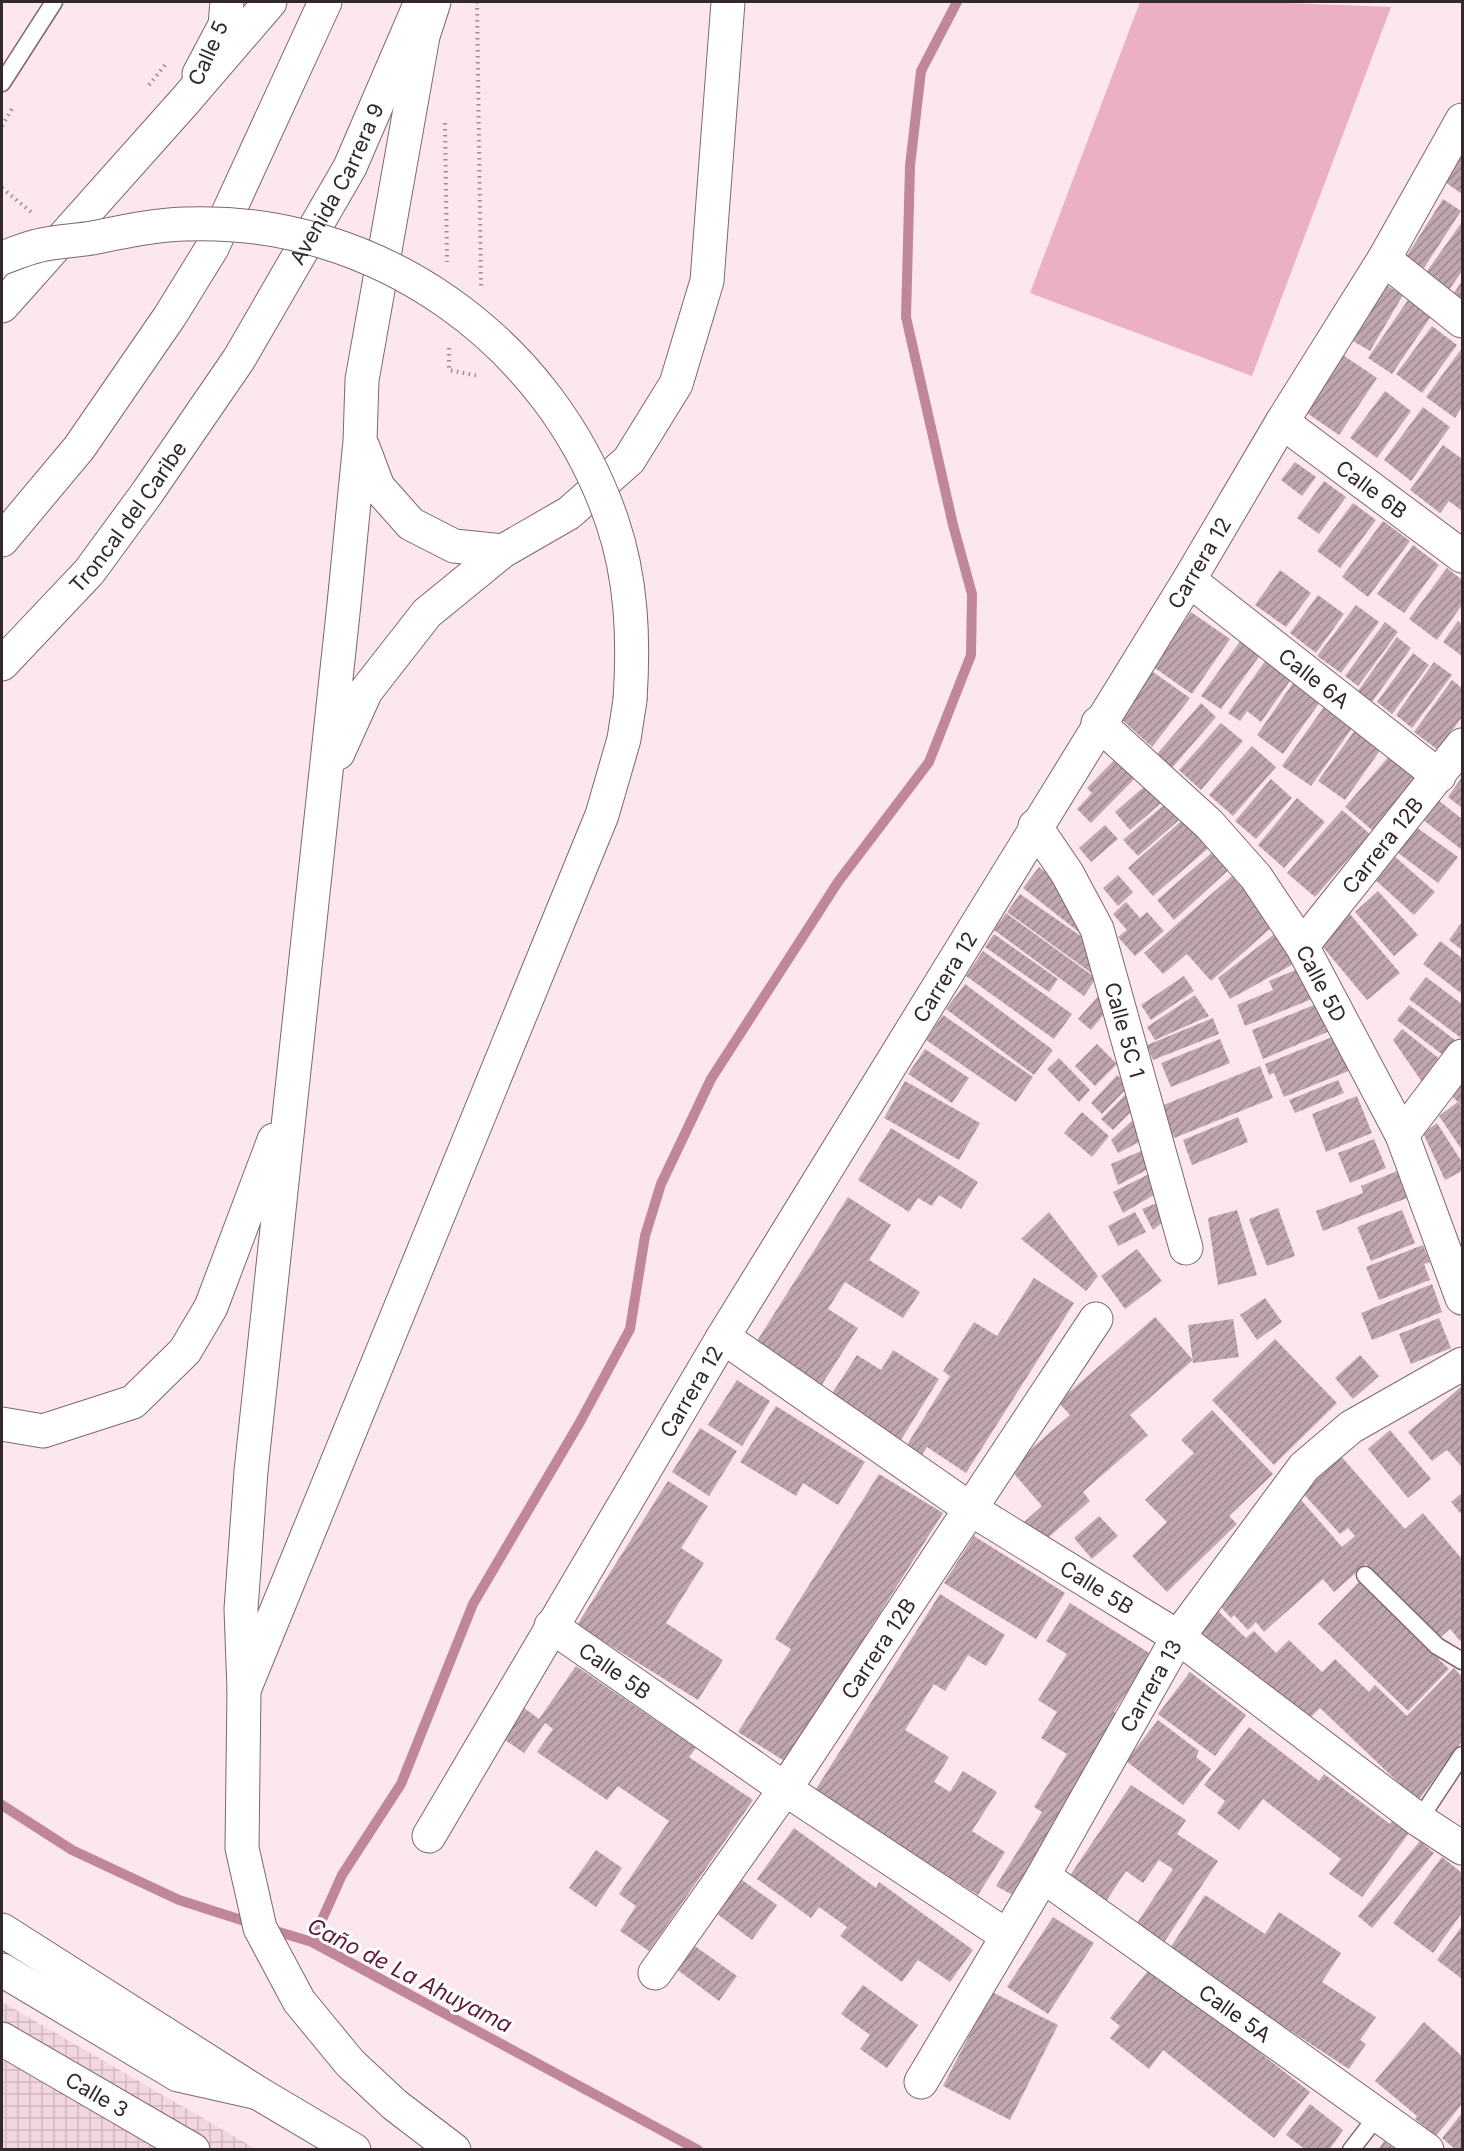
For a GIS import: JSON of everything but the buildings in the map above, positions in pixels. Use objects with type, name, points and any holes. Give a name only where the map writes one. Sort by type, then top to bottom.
[{"type":"main road","name":"Calle 5","points":[[184,102],[225,25],[227,2]]},
{"type":"main road","points":[[2,306],[270,2]]},
{"type":"main road","points":[[2,540],[79,448],[170,316],[212,248],[325,2]]},
{"type":"main road","name":"Avenida Carrera 9","points":[[239,359],[350,167],[421,2]]},
{"type":"main road","points":[[434,2],[423,36],[362,380],[360,441],[326,779],[251,1471],[241,1609],[244,1690],[242,1848],[260,1928],[299,2001],[350,2063],[395,2105],[454,2150]]},
{"type":"main road","points":[[326,779],[366,691],[427,613],[503,551],[568,513],[629,460],[676,384],[707,281],[728,2]]},
{"type":"main road","name":"Carrera 12","points":[[429,1836],[723,1337],[1384,259],[1462,120]]},
{"type":"main road","points":[[2,258],[37,246],[136,228],[184,224],[232,225],[289,233],[372,258],[415,280],[455,306],[490,334],[523,366],[575,439],[596,480],[612,522],[624,566],[631,610],[633,655],[630,700],[624,739],[602,815],[244,1690]]},
{"type":"main road","points":[[1384,259],[1462,321]]},
{"type":"main road","name":"Troncal del Caribe","points":[[2,664],[89,572],[147,493],[239,359]]},
{"type":"main road","name":"Calle 6B","points":[[1282,422],[1462,556]]},
{"type":"main road","points":[[360,441],[378,487],[411,524],[454,546],[503,551]]},
{"type":"main road","name":"Calle 6A","points":[[1188,580],[1439,776]]},
{"type":"main road","name":"Calle 5D","points":[[1098,723],[1209,824],[1256,877],[1302,946],[1402,1135],[1462,1298]]},
{"type":"main road","name":"Carrera 12B","points":[[1302,946],[1462,745]]},
{"type":"main road","name":"Calle 5C 1","points":[[1035,826],[1067,873],[1096,929],[1186,1248]]},
{"type":"main road","points":[[1402,1135],[1462,1056]]},
{"type":"main road","points":[[2,1424],[43,1431],[133,1401],[185,1351],[211,1307],[291,1095]]},
{"type":"main road","name":"Carrera 12B","points":[[655,1973],[785,1789],[1096,1319]]},
{"type":"main road","name":"Calle 5B","points":[[723,1337],[969,1508],[1178,1637],[1419,1820],[1462,1848]]},
{"type":"main road","name":"Carrera 13","points":[[921,2082],[1043,1876],[1178,1637],[1304,1467],[1351,1427],[1462,1365]]},
{"type":"main road","name":"Calle 5B","points":[[551,1626],[785,1789],[1007,1936]]},
{"type":"main road","name":"Calle 5A","points":[[1043,1876],[1427,2150]]},
{"type":"main road","points":[[2,1930],[354,2150]]},
{"type":"main road","points":[[2,1970],[178,2075],[258,2092]]},
{"type":"main road","name":"Calle 3","points":[[2,2038],[193,2150]]},
{"type":"lane","points":[[2,83],[54,2]]},
{"type":"lane","points":[[1365,1575],[1437,1646],[1462,1661]]},
{"type":"lane","points":[[1419,1820],[1462,1755]]},
{"type":"lane","points":[[1351,2150],[1378,2115]]},
{"type":"path","points":[[477,2],[482,295]]},
{"type":"path","points":[[445,113],[447,265]]},
{"type":"path","points":[[2,188],[32,213]]},
{"type":"path","points":[[449,346],[449,370],[483,377],[483,365]]},
{"type":"shaded area","points":[[1140,2],[1262,2],[1391,7],[1252,376],[1030,293]]},
{"type":"shaded area","points":[[2,2002],[256,2149],[2,2149]]},
{"type":"waterway","points":[[312,1942],[342,1875],[401,1784],[473,1604],[580,1422],[630,1329],[645,1236],[661,1184],[711,1079],[838,882],[929,762],[971,655],[972,594],[953,525],[906,317],[910,166],[921,71],[957,2]]},
{"type":"waterway","name":"Caño de La Ahuyama","points":[[2,1805],[72,1850],[179,1900],[254,1924]]},
{"type":"waterway","name":"Caño de La Ahuyama","points":[[269,1929],[312,1942],[698,2150]]}]
